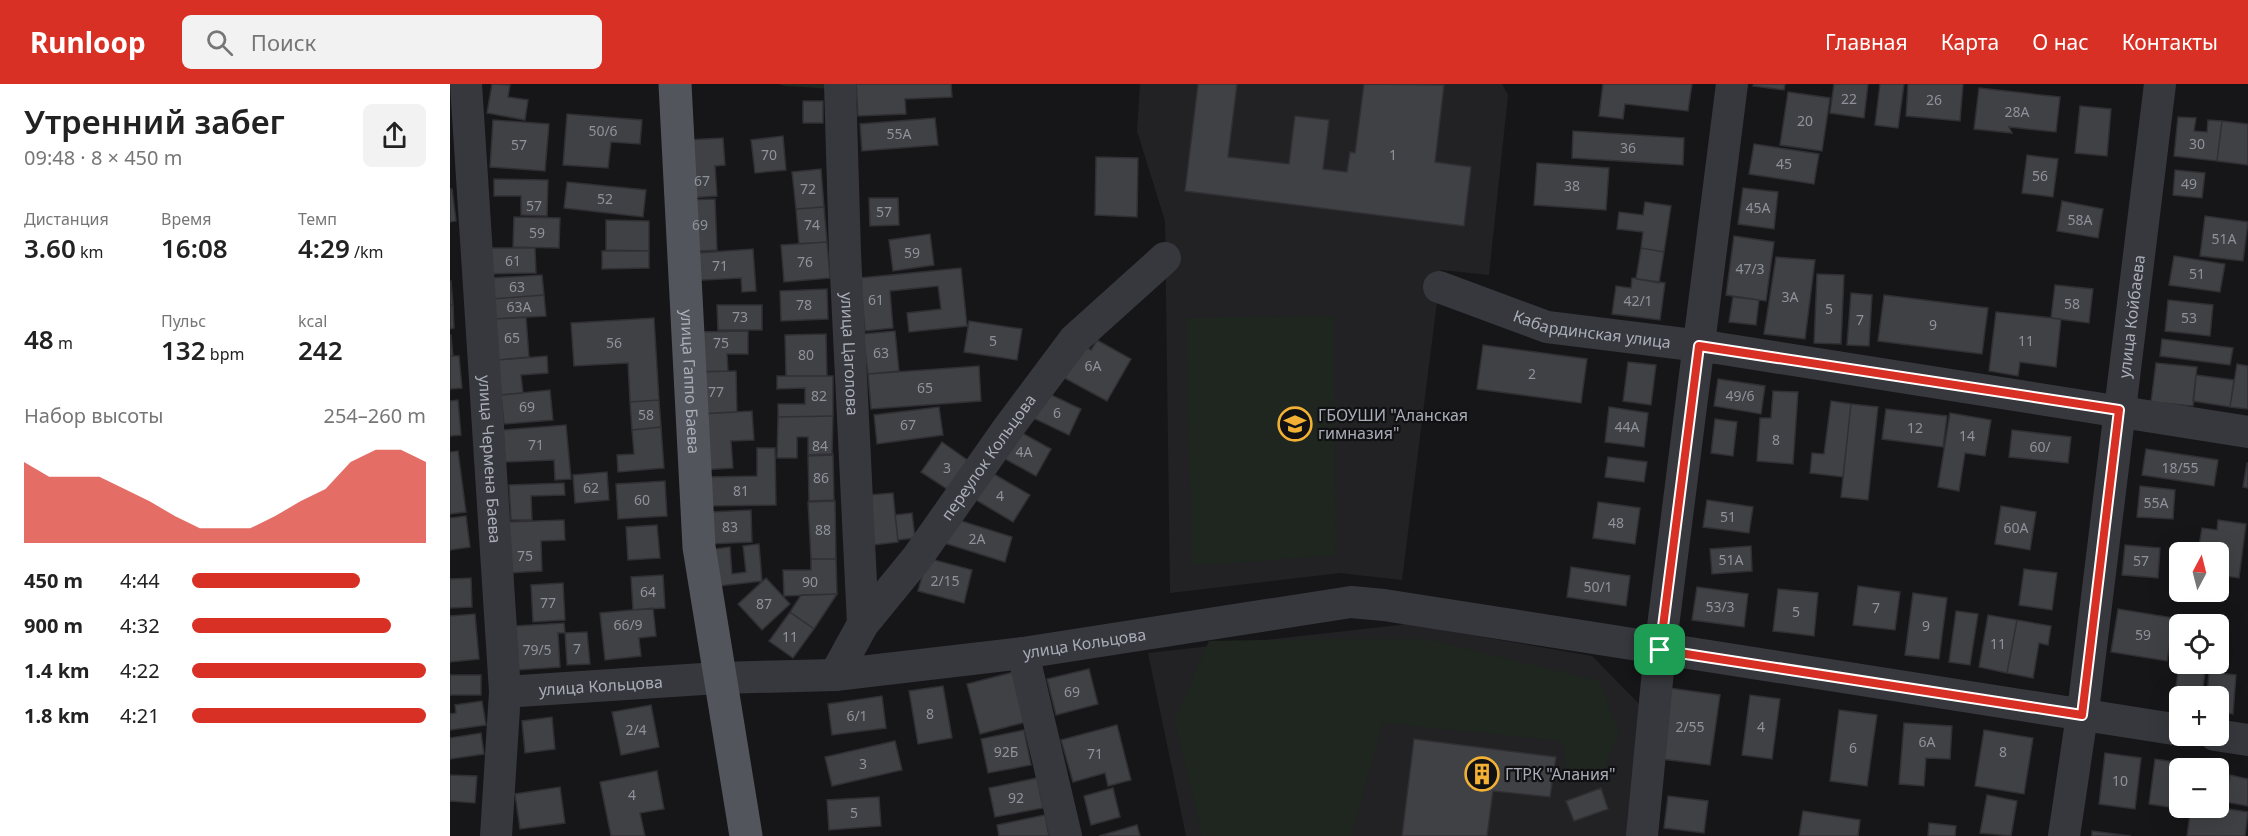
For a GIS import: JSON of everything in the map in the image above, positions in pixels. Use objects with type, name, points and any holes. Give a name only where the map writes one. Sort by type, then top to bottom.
[{"type":"main road","name":"улица Гаппо Баева","points":[[675,84],[699,547],[718,678],[746,836]]},
{"type":"street","name":"улица Чермена Баева","points":[[466,84],[505,692],[496,836]]},
{"type":"street","name":"улица Цаголова","points":[[840,84],[845,253],[863,624]]},
{"type":"street","points":[[1642,836],[1660,650],[1732,84]]},
{"type":"street","name":"улица Койбаева","points":[[2064,836],[2082,715],[2160,84]]},
{"type":"street","name":"переулок Кольцова","points":[[835,675],[863,624],[917,558],[1009,427],[1074,340],[1165,258]]},
{"type":"street","name":"Кабардинская улица","points":[[1439,287],[1547,327],[1699,346],[2248,432]]},
{"type":"street","name":"улица Кольцова","points":[[505,692],[718,678],[835,675],[1023,653],[1351,603],[1384,605],[2169,728]]},
{"type":"street","points":[[1023,653],[1066,836]]},
{"type":"street","points":[[2229,737],[2248,740]]},
{"type":"shaded area","points":[[779,84],[833,84],[833,89],[785,86]]},
{"type":"shaded area","name":"ГБОУШИ \"Аланская гимназия\"","points":[[1140,84],[1502,84],[1508,95],[1489,275],[1441,270],[1402,580],[1340,573],[1170,593],[1165,221],[1137,131]]},
{"type":"shaded area","points":[[1333,316],[1336,555],[1192,566],[1186,318]]},
{"type":"shaded area","points":[[1408,624],[1592,656],[1650,715],[1637,836],[1186,836],[1148,653]]},
{"type":"shaded area","points":[[1426,639],[1600,681],[1619,731],[1604,769],[1577,779],[1568,777],[1562,741],[1383,723],[1351,836],[1202,836],[1175,719],[1209,641]]},
{"type":"building","points":[[492,84],[510,85],[508,97],[528,100],[525,120],[487,113]]},
{"type":"building","points":[[856,84],[951,84],[952,97],[905,99],[906,114],[858,116]]},
{"type":"building","points":[[1198,84],[1237,84],[1228,157],[1289,164],[1295,116],[1329,120],[1323,169],[1347,172],[1350,152],[1355,153],[1364,84],[1444,85],[1435,162],[1471,167],[1464,226],[1185,191]]},
{"type":"building","points":[[1603,84],[1692,84],[1688,111],[1625,104],[1623,119],[1599,116]]},
{"type":"building","points":[[1754,84],[1785,84],[1784,90],[1753,86]]},
{"type":"building","points":[[1834,84],[1868,84],[1864,118],[1830,113]]},
{"type":"building","points":[[1880,84],[1904,84],[1898,128],[1875,125]]},
{"type":"building","points":[[1908,84],[1963,84],[1960,121],[1906,116]]},
{"type":"building","points":[[1979,88],[2060,97],[2056,132],[2009,127],[2012,133],[1974,129]]},
{"type":"building","points":[[1788,92],[1830,98],[1822,151],[1780,145]]},
{"type":"building","points":[[803,101],[823,101],[823,123],[803,123]]},
{"type":"building","points":[[2080,106],[2111,109],[2107,156],[2075,153]]},
{"type":"building","points":[[567,114],[642,120],[640,144],[611,142],[608,168],[563,165]]},
{"type":"building","points":[[2178,117],[2196,118],[2194,131],[2207,132],[2208,120],[2222,121],[2217,161],[2174,156]]},
{"type":"building","points":[[935,118],[938,145],[862,151],[860,124]]},
{"type":"building","points":[[493,120],[549,124],[545,171],[490,167]]},
{"type":"building","points":[[2222,121],[2248,124],[2248,165],[2217,161]]},
{"type":"building","points":[[1573,131],[1684,138],[1683,165],[1572,158]]},
{"type":"building","points":[[783,136],[786,170],[755,173],[751,140]]},
{"type":"building","points":[[723,138],[725,165],[715,166],[717,196],[689,198],[685,140]]},
{"type":"building","points":[[1754,144],[1819,154],[1814,184],[1749,174]]},
{"type":"building","points":[[2027,155],[2058,159],[2053,197],[2022,193]]},
{"type":"building","points":[[1096,157],[1138,158],[1137,217],[1095,215]]},
{"type":"building","points":[[1537,163],[1609,168],[1606,210],[1534,205]]},
{"type":"building","points":[[821,169],[824,207],[796,209],[792,172]]},
{"type":"building","points":[[2175,170],[2205,173],[2202,198],[2173,195]]},
{"type":"building","points":[[494,179],[548,180],[547,216],[521,215],[521,196],[494,196]]},
{"type":"building","points":[[567,182],[646,190],[643,217],[564,208]]},
{"type":"building","points":[[1743,188],[1778,192],[1774,229],[1738,224]]},
{"type":"building","points":[[450,189],[452,189],[456,221],[450,222]]},
{"type":"building","points":[[869,198],[898,198],[899,225],[870,226]]},
{"type":"building","points":[[715,199],[717,250],[686,252],[683,200]]},
{"type":"building","points":[[2062,201],[2103,209],[2098,238],[2057,231]]},
{"type":"building","points":[[1645,202],[1671,206],[1664,252],[1641,248],[1643,232],[1617,229],[1619,212],[1643,215]]},
{"type":"building","points":[[824,207],[827,242],[799,244],[796,209]]},
{"type":"building","points":[[2205,216],[2248,222],[2243,261],[2200,256]]},
{"type":"building","points":[[514,217],[560,218],[559,248],[513,247]]},
{"type":"building","points":[[606,220],[649,221],[649,251],[606,250]]},
{"type":"building","points":[[930,234],[934,265],[893,271],[889,240]]},
{"type":"building","points":[[1734,236],[1774,242],[1766,301],[1726,295]]},
{"type":"building","points":[[827,242],[830,278],[784,282],[781,245]]},
{"type":"building","points":[[490,248],[535,248],[536,273],[491,274]]},
{"type":"building","points":[[1641,248],[1664,252],[1659,283],[1636,279]]},
{"type":"building","points":[[753,249],[756,291],[742,292],[741,278],[686,281],[684,254]]},
{"type":"building","points":[[602,251],[649,251],[649,268],[602,269]]},
{"type":"building","points":[[2174,256],[2225,264],[2220,292],[2169,285]]},
{"type":"building","points":[[1776,257],[1815,260],[1805,339],[1764,334]]},
{"type":"building","points":[[961,268],[967,326],[909,332],[907,313],[941,309],[938,286],[890,291],[893,328],[865,331],[860,278]]},
{"type":"building","points":[[1817,274],[1844,275],[1841,344],[1814,343]]},
{"type":"building","points":[[542,275],[544,295],[492,299],[490,278]]},
{"type":"building","points":[[1632,278],[1665,283],[1660,320],[1612,314],[1616,286],[1631,288]]},
{"type":"building","points":[[451,281],[453,305],[450,305]]},
{"type":"building","points":[[2055,285],[2093,289],[2089,323],[2051,318]]},
{"type":"building","points":[[827,289],[828,319],[781,321],[780,291]]},
{"type":"building","points":[[1851,293],[1872,295],[1869,346],[1847,345]]},
{"type":"building","points":[[544,295],[546,316],[494,319],[492,299]]},
{"type":"building","points":[[1884,295],[1988,308],[1982,354],[1878,341]]},
{"type":"building","points":[[1733,297],[1759,300],[1756,325],[1729,322]]},
{"type":"building","points":[[2168,300],[2213,305],[2210,336],[2165,331]]},
{"type":"building","points":[[450,305],[453,305],[454,328],[450,329]]},
{"type":"building","points":[[717,305],[762,305],[762,330],[718,330]]},
{"type":"building","points":[[1996,312],[2061,319],[2056,367],[2020,362],[2018,376],[1989,371]]},
{"type":"building","points":[[526,317],[529,357],[498,360],[494,319]]},
{"type":"building","points":[[654,318],[659,400],[630,402],[628,363],[574,366],[571,323]]},
{"type":"building","points":[[969,321],[1022,329],[1017,360],[964,352]]},
{"type":"building","points":[[748,331],[748,354],[727,354],[728,371],[695,372],[694,332]]},
{"type":"building","points":[[895,331],[899,371],[868,374],[863,334]]},
{"type":"building","points":[[826,334],[827,376],[786,376],[785,335]]},
{"type":"building","points":[[451,335],[453,356],[450,356]]},
{"type":"building","points":[[2162,339],[2233,348],[2230,365],[2160,356]]},
{"type":"building","points":[[1074,340],[1091,350],[1097,340],[1131,359],[1107,401],[1055,373]]},
{"type":"building","points":[[1483,345],[1587,359],[1581,403],[1477,389]]},
{"type":"building","points":[[450,356],[459,356],[462,388],[450,389]]},
{"type":"building","points":[[547,356],[548,373],[521,375],[523,393],[501,395],[498,360]]},
{"type":"building","points":[[1628,362],[1656,365],[1651,405],[1623,401]]},
{"type":"building","points":[[2156,363],[2197,367],[2193,406],[2151,402]]},
{"type":"building","points":[[2237,364],[2248,366],[2248,409],[2230,407]]},
{"type":"building","points":[[979,366],[981,401],[871,409],[868,374]]},
{"type":"building","points":[[736,371],[737,412],[698,414],[695,372]]},
{"type":"building","points":[[2196,375],[2234,380],[2230,407],[2193,401]]},
{"type":"building","points":[[777,376],[833,376],[833,416],[778,417],[778,404],[805,404],[805,388],[777,389]]},
{"type":"building","points":[[1718,379],[1765,386],[1761,414],[1714,406]]},
{"type":"building","points":[[550,390],[553,420],[504,424],[501,395]]},
{"type":"building","points":[[1773,391],[1798,392],[1793,464],[1757,461],[1760,418],[1771,418]]},
{"type":"building","points":[[1045,392],[1081,409],[1069,435],[1033,418]]},
{"type":"building","points":[[458,400],[461,435],[450,436],[450,401]]},
{"type":"building","points":[[659,400],[661,427],[632,430],[630,402]]},
{"type":"building","points":[[1831,401],[1851,404],[1843,477],[1810,473],[1812,453],[1824,454]]},
{"type":"building","points":[[1851,404],[1878,407],[1868,500],[1841,497]]},
{"type":"building","points":[[939,407],[943,435],[877,444],[874,415]]},
{"type":"building","points":[[1609,407],[1648,413],[1644,447],[1605,442]]},
{"type":"building","points":[[1886,409],[1947,416],[1943,447],[1882,439]]},
{"type":"building","points":[[752,411],[754,440],[731,441],[733,468],[701,470],[698,414]]},
{"type":"building","points":[[1950,413],[1991,420],[1985,456],[1965,453],[1959,491],[1938,487]]},
{"type":"building","points":[[833,416],[832,455],[808,456],[808,437],[797,437],[797,458],[777,458],[778,417]]},
{"type":"building","points":[[1715,419],[1737,422],[1733,456],[1711,453]]},
{"type":"building","points":[[566,425],[571,479],[555,480],[554,460],[505,462],[503,430]]},
{"type":"building","points":[[661,427],[664,468],[618,472],[617,455],[634,454],[632,430]]},
{"type":"building","points":[[1013,428],[1051,449],[1036,476],[998,455]]},
{"type":"building","points":[[2012,430],[2071,437],[2068,463],[2009,457]]},
{"type":"building","points":[[942,442],[973,464],[953,493],[921,472]]},
{"type":"building","points":[[757,448],[775,448],[776,505],[707,506],[707,477],[757,476]]},
{"type":"building","points":[[2146,449],[2218,460],[2214,486],[2142,475]]},
{"type":"building","points":[[458,451],[466,512],[450,514],[450,452]]},
{"type":"building","points":[[833,454],[834,500],[809,501],[808,455]]},
{"type":"building","points":[[1608,457],[1647,462],[1644,482],[1605,477]]},
{"type":"building","points":[[2248,463],[2248,488],[2243,487]]},
{"type":"building","points":[[987,470],[1030,495],[1013,522],[971,497]]},
{"type":"building","points":[[607,472],[609,500],[575,503],[573,475]]},
{"type":"building","points":[[665,481],[667,516],[618,519],[616,484]]},
{"type":"building","points":[[564,483],[565,495],[531,496],[532,520],[511,520],[509,485]]},
{"type":"building","points":[[2140,486],[2175,490],[2173,519],[2137,517]]},
{"type":"building","points":[[893,493],[898,542],[873,545],[869,495]]},
{"type":"building","points":[[1707,500],[1753,507],[1749,533],[1703,527]]},
{"type":"building","points":[[835,501],[836,559],[811,559],[808,502]]},
{"type":"building","points":[[1598,502],[1640,508],[1635,544],[1593,538]]},
{"type":"building","points":[[2001,506],[2036,512],[2030,550],[1995,544]]},
{"type":"building","points":[[751,510],[752,542],[710,544],[709,512]]},
{"type":"building","points":[[912,513],[915,538],[898,540],[895,515]]},
{"type":"building","points":[[466,516],[470,547],[450,550],[450,518]]},
{"type":"building","points":[[949,517],[1012,537],[1005,562],[941,542]]},
{"type":"building","points":[[564,520],[565,540],[541,541],[542,571],[508,573],[506,522]]},
{"type":"building","points":[[2218,520],[2246,524],[2239,578],[2229,577],[2229,542],[2200,542],[2202,528],[2217,530]]},
{"type":"building","points":[[657,525],[660,558],[628,560],[626,527]]},
{"type":"building","points":[[759,544],[762,581],[719,586],[715,549],[730,547],[732,574],[746,572],[743,546]]},
{"type":"building","points":[[2125,545],[2160,548],[2158,578],[2122,575]]},
{"type":"building","points":[[1751,546],[1752,571],[1712,574],[1710,549]]},
{"type":"building","points":[[927,558],[972,570],[964,603],[918,591]]},
{"type":"building","points":[[811,559],[836,559],[837,594],[784,596],[783,570],[811,570]]},
{"type":"building","points":[[1571,567],[1630,576],[1626,606],[1567,597]]},
{"type":"building","points":[[2024,569],[2057,573],[2052,610],[2019,605]]},
{"type":"building","points":[[663,575],[665,608],[633,610],[631,577]]},
{"type":"building","points":[[471,578],[472,607],[450,608],[450,579]]},
{"type":"building","points":[[766,578],[790,604],[762,630],[738,604]]},
{"type":"building","points":[[563,583],[565,620],[533,622],[531,585]]},
{"type":"building","points":[[1858,586],[1900,592],[1895,630],[1853,625]]},
{"type":"building","points":[[1697,587],[1748,594],[1744,627],[1692,620]]},
{"type":"building","points":[[1778,589],[1818,593],[1814,636],[1773,631]]},
{"type":"building","points":[[1913,593],[1947,598],[1939,659],[1905,655]]},
{"type":"building","points":[[837,594],[814,629],[790,612],[801,595]]},
{"type":"building","points":[[653,608],[656,636],[639,638],[641,656],[605,660],[600,613]]},
{"type":"building","points":[[2118,609],[2169,617],[2167,661],[2111,652]]},
{"type":"building","points":[[1956,611],[1978,614],[1970,665],[1949,662]]},
{"type":"building","points":[[790,612],[814,629],[793,658],[769,641]]},
{"type":"building","points":[[475,614],[479,659],[450,662],[450,616]]},
{"type":"building","points":[[1988,615],[2017,620],[2007,673],[1979,667]]},
{"type":"building","points":[[2017,620],[2051,626],[2048,645],[2039,643],[2033,678],[2007,673]]},
{"type":"building","points":[[564,623],[565,633],[558,633],[560,667],[517,670],[515,626]]},
{"type":"building","points":[[587,632],[590,664],[567,665],[565,633]]},
{"type":"building","points":[[1089,669],[1098,704],[1056,715],[1047,679]]},
{"type":"building","points":[[1014,672],[1026,722],[980,734],[967,684]]},
{"type":"building","points":[[2178,674],[2205,674],[2203,686],[2176,686]]},
{"type":"building","points":[[2209,674],[2236,675],[2233,714],[2229,713],[2229,686],[2208,686]]},
{"type":"building","points":[[450,675],[481,675],[481,695],[450,695]]},
{"type":"building","points":[[943,686],[952,738],[918,744],[909,691]]},
{"type":"building","points":[[1669,688],[1720,695],[1710,765],[1661,759]]},
{"type":"building","points":[[1750,695],[1780,699],[1772,759],[1742,755]]},
{"type":"building","points":[[882,696],[886,728],[832,735],[828,704]]},
{"type":"building","points":[[482,701],[486,725],[450,730],[450,714],[456,713],[455,705]]},
{"type":"building","points":[[651,705],[659,747],[621,755],[612,712]]},
{"type":"building","points":[[1839,710],[1877,715],[1867,786],[1830,781]]},
{"type":"building","points":[[552,717],[555,749],[525,753],[522,721]]},
{"type":"building","points":[[1904,723],[1952,726],[1950,759],[1926,758],[1924,786],[1899,784]]},
{"type":"building","points":[[1117,725],[1131,780],[1108,786],[1105,773],[1073,782],[1061,740]]},
{"type":"building","points":[[1024,730],[1031,765],[988,773],[981,739]]},
{"type":"building","points":[[1984,730],[2033,738],[2024,794],[1975,786]]},
{"type":"building","points":[[481,733],[484,754],[450,759],[450,738]]},
{"type":"building","name":"ГТРК \"Алания\"","points":[[1414,739],[1556,757],[1550,797],[1493,791],[1487,836],[1402,836]]},
{"type":"building","points":[[895,741],[902,770],[832,786],[825,757]]},
{"type":"building","points":[[2105,753],[2141,758],[2135,809],[2099,804]]},
{"type":"building","points":[[2155,759],[2169,761],[2169,807],[2149,804]]},
{"type":"building","points":[[657,771],[664,809],[640,813],[645,836],[611,836],[600,782]]},
{"type":"building","points":[[450,775],[477,776],[475,803],[450,801]]},
{"type":"building","points":[[2230,775],[2248,779],[2248,806],[2229,803]]},
{"type":"building","points":[[1037,778],[1043,808],[995,817],[989,788]]},
{"type":"building","points":[[560,787],[565,823],[520,829],[515,794]]},
{"type":"building","points":[[1113,788],[1120,817],[1091,825],[1084,796]]},
{"type":"building","points":[[1601,788],[1608,809],[1574,821],[1566,801]]},
{"type":"building","points":[[1987,795],[2017,801],[2011,836],[1980,833]]},
{"type":"building","points":[[1668,796],[1708,801],[1704,833],[1664,828]]},
{"type":"building","points":[[879,797],[881,826],[829,830],[827,800]]},
{"type":"building","points":[[2229,809],[2248,812],[2245,836],[2187,836],[2189,818],[2229,818]]},
{"type":"building","points":[[1803,811],[1860,820],[1858,836],[1799,836]]},
{"type":"building","points":[[1045,815],[1049,836],[999,836],[997,825]]},
{"type":"building","points":[[1929,823],[1956,826],[1955,836],[1928,836]]},
{"type":"building","points":[[1137,825],[1140,836],[1099,836]]},
{"type":"building","points":[[2092,831],[2131,836],[2092,836]]},
{"type":"place","name":"ГБОУШИ \"Аланская гимназия\"","points":[[1295,424]]},
{"type":"place","name":"ГТРК \"Алания\"","points":[[1482,774]]},
{"type":"route","points":[[1699,346],[2119,410],[2082,715],[1660,650],[1699,346]]}]
